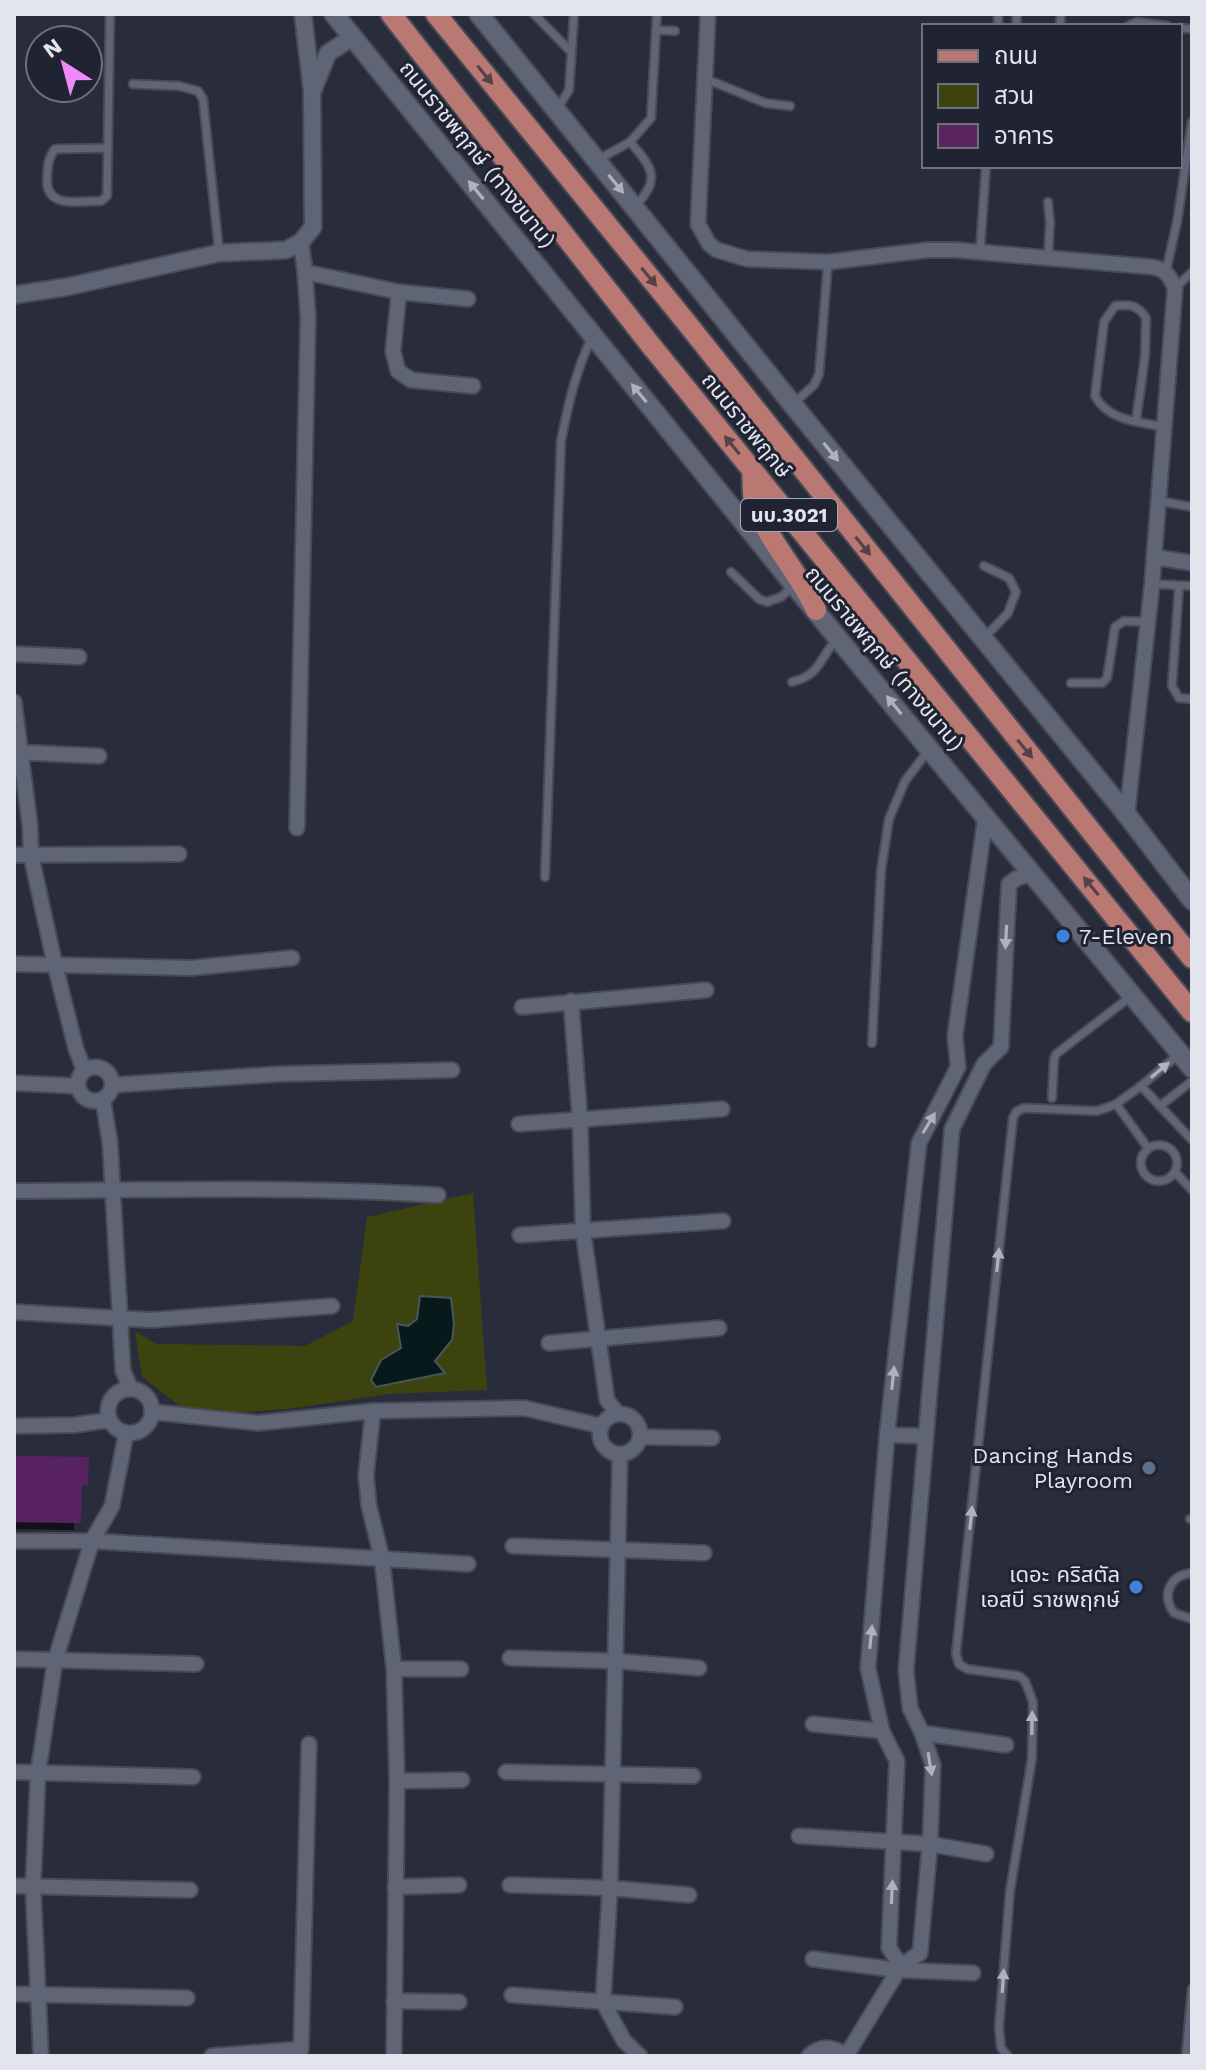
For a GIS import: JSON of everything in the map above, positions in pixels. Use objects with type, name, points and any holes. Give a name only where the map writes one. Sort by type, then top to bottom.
[{"type":"main road","name":"ถนนราชพฤกษ์ (ทางขนาน)","points":[[334,14],[985,820],[1186,1061]]},
{"type":"main road","name":"ถนนราชพฤกษ์","points":[[391,14],[649,343],[1192,1012]]},
{"type":"main road","name":"ถนนราชพฤกษ์","points":[[436,14],[686,322],[1192,958]]},
{"type":"main road","name":"นบ.3021","points":[[479,14],[1127,815],[1192,900]]},
{"type":"main road","points":[[752,470],[754,500],[764,522],[806,586],[816,610]]},
{"type":"street","points":[[14,295],[66,287],[219,253],[286,250],[301,242],[313,227],[312,91],[303,14]]},
{"type":"street","points":[[708,14],[698,224],[702,235],[717,250],[737,257],[828,262],[928,250],[980,251],[1153,267],[1166,271],[1175,288],[1149,622],[1127,815]]},
{"type":"street","points":[[312,91],[328,53],[353,37]]},
{"type":"street","points":[[297,828],[307,333],[301,242]]},
{"type":"street","points":[[305,272],[399,292],[468,299]]},
{"type":"street","points":[[399,292],[393,351],[398,371],[411,380],[473,386]]},
{"type":"street","points":[[1154,557],[1192,563]]},
{"type":"street","points":[[14,654],[79,657]]},
{"type":"street","points":[[14,702],[17,752],[30,826],[31,855],[55,965],[84,1070]]},
{"type":"street","points":[[17,752],[99,756]]},
{"type":"street","points":[[900,1968],[889,1948],[897,1761],[882,1731],[868,1668],[887,1435],[919,1143],[958,1067],[955,1036],[985,820]]},
{"type":"street","points":[[14,855],[179,854]]},
{"type":"street","points":[[809,2056],[822,2048],[831,2048],[846,2056],[900,1968],[920,1953],[930,1844],[933,1765],[910,1708],[906,1670],[952,1129],[984,1064],[1001,1047],[1009,884],[1011,880],[1031,874]]},
{"type":"street","points":[[14,964],[191,968],[292,958]]},
{"type":"street","points":[[522,1007],[706,990]]},
{"type":"street","points":[[571,1001],[580,1120],[583,1231],[607,1400],[618,1414],[635,1420],[640,1437],[635,1447],[620,1454],[607,1450],[600,1432],[608,1417],[618,1414]]},
{"type":"street","points":[[95,1068],[108,1073],[112,1091],[103,1100],[84,1098],[77,1086],[79,1074],[84,1070],[95,1068]]},
{"type":"street","points":[[113,1085],[279,1074],[452,1070]]},
{"type":"street","points":[[14,1083],[77,1086]]},
{"type":"street","points":[[103,1100],[110,1143],[123,1371],[131,1389]]},
{"type":"street","points":[[519,1124],[722,1109]]},
{"type":"street","points":[[14,1191],[341,1189],[438,1195]]},
{"type":"street","points":[[520,1235],[723,1221]]},
{"type":"street","points":[[14,1312],[151,1320],[332,1306]]},
{"type":"street","points":[[549,1343],[719,1328]]},
{"type":"street","points":[[131,1389],[144,1393],[153,1412],[141,1431],[126,1434],[113,1426],[107,1412],[117,1393],[131,1389]]},
{"type":"street","points":[[153,1412],[258,1423],[373,1411],[524,1408],[601,1426]]},
{"type":"street","points":[[373,1411],[366,1475],[369,1506],[382,1559],[394,1669],[397,1781],[394,2056]]},
{"type":"street","points":[[14,1426],[74,1425],[109,1420]]},
{"type":"street","points":[[41,2056],[33,1887],[38,1773],[55,1661],[92,1541],[112,1506],[126,1434]]},
{"type":"street","points":[[887,1435],[924,1436]]},
{"type":"street","points":[[640,1437],[712,1438]]},
{"type":"street","points":[[620,1454],[610,1888],[603,2002],[624,2041],[640,2056]]},
{"type":"street","points":[[14,1541],[92,1541],[468,1564]]},
{"type":"street","points":[[513,1546],[704,1553]]},
{"type":"street","points":[[510,1658],[615,1661],[699,1668]]},
{"type":"street","points":[[14,1659],[196,1664]]},
{"type":"street","points":[[394,1669],[461,1669]]},
{"type":"street","points":[[813,1724],[882,1731]]},
{"type":"street","points":[[922,1733],[1006,1745]]},
{"type":"street","points":[[212,2056],[302,2053],[309,1744]]},
{"type":"street","points":[[14,1772],[193,1777]]},
{"type":"street","points":[[506,1772],[693,1776]]},
{"type":"street","points":[[397,1781],[462,1780]]},
{"type":"street","points":[[799,1836],[930,1844],[986,1854]]},
{"type":"street","points":[[395,1887],[459,1885]]},
{"type":"street","points":[[510,1885],[610,1888],[689,1895]]},
{"type":"street","points":[[14,1886],[190,1890]]},
{"type":"street","points":[[813,1959],[973,1973]]},
{"type":"street","points":[[14,1994],[187,1998]]},
{"type":"street","points":[[512,1995],[675,2007]]},
{"type":"street","points":[[394,2001],[459,2002]]},
{"type":"lane","points":[[108,148],[55,149],[48,160],[47,189],[50,196],[57,201],[101,201],[107,196],[108,148],[110,14]]},
{"type":"lane","points":[[534,14],[571,52]]},
{"type":"lane","points":[[556,112],[569,90],[574,14]]},
{"type":"lane","points":[[597,160],[630,142],[651,118],[657,14]]},
{"type":"lane","points":[[1132,24],[1152,24]]},
{"type":"lane","points":[[656,30],[675,31]]},
{"type":"lane","points":[[706,79],[765,103],[790,106]]},
{"type":"lane","points":[[133,84],[179,86],[198,91],[203,99],[219,253]]},
{"type":"lane","points":[[1184,149],[1192,122]]},
{"type":"lane","points":[[630,142],[652,173],[648,193],[635,207]]},
{"type":"lane","points":[[980,251],[986,168]]},
{"type":"lane","points":[[1166,271],[1181,168]]},
{"type":"lane","points":[[1048,202],[1048,257]]},
{"type":"lane","points":[[793,405],[814,385],[819,374],[828,262]]},
{"type":"lane","points":[[1175,288],[1192,272]]},
{"type":"lane","points":[[1136,421],[1146,318],[1137,306],[1128,304],[1115,306],[1104,322],[1095,396],[1108,412],[1136,421],[1165,427]]},
{"type":"lane","points":[[545,877],[561,441],[572,392],[593,335]]},
{"type":"lane","points":[[1159,501],[1192,507]]},
{"type":"lane","points":[[983,639],[1008,613],[1016,592],[1009,578],[984,566]]},
{"type":"lane","points":[[731,572],[759,599],[767,602],[781,597],[794,585]]},
{"type":"lane","points":[[1152,584],[1192,586]]},
{"type":"lane","points":[[1179,586],[1172,686],[1179,698],[1192,699]]},
{"type":"lane","points":[[1071,683],[1102,683],[1107,678],[1115,627],[1124,621],[1149,622]]},
{"type":"lane","points":[[792,682],[804,679],[820,667],[827,649],[839,637]]},
{"type":"lane","points":[[872,1043],[881,871],[889,819],[905,781],[930,749]]},
{"type":"lane","points":[[1052,1098],[1056,1054],[1131,995]]},
{"type":"lane","points":[[1008,2056],[1001,2048],[999,2028],[1010,1891],[1032,1758],[1033,1702],[1025,1681],[1019,1676],[967,1669],[959,1664],[956,1654],[1013,1118],[1016,1112],[1024,1108],[1097,1111],[1116,1104],[1186,1061]]},
{"type":"lane","points":[[1160,1106],[1192,1081]]},
{"type":"lane","points":[[1141,1086],[1192,1140]]},
{"type":"lane","points":[[1116,1104],[1148,1148]]},
{"type":"lane","points":[[1155,1145],[1168,1147],[1177,1158],[1175,1172],[1170,1177],[1157,1180],[1145,1174],[1141,1160],[1148,1148],[1155,1145]]},
{"type":"lane","points":[[1175,1172],[1192,1190]]},
{"type":"lane","points":[[1192,1573],[1174,1580],[1168,1600],[1174,1613],[1192,1619]]},
{"type":"lane","points":[[1186,2056],[1192,1989]]},
{"type":"green space","points":[[473,1193],[487,1390],[389,1394],[288,1409],[218,1414],[184,1409],[142,1377],[135,1331],[156,1344],[305,1346],[353,1321],[367,1217]]},
{"type":"shaded area","points":[[420,1296],[451,1298],[452,1340],[435,1361],[445,1373],[376,1387],[371,1380],[381,1360],[401,1348],[397,1324],[408,1326],[417,1319]]},
{"type":"building","points":[[14,1456],[89,1457],[88,1485],[82,1485],[81,1523],[14,1522]]},
{"type":"place","name":"7-Eleven","points":[[1063,936]]},
{"type":"place","name":"Dancing Hands Playroom","points":[[1149,1468]]},
{"type":"place","name":"เดอะ คริสตัล เอสบี ราชพฤกษ์","points":[[1136,1587]]}]
